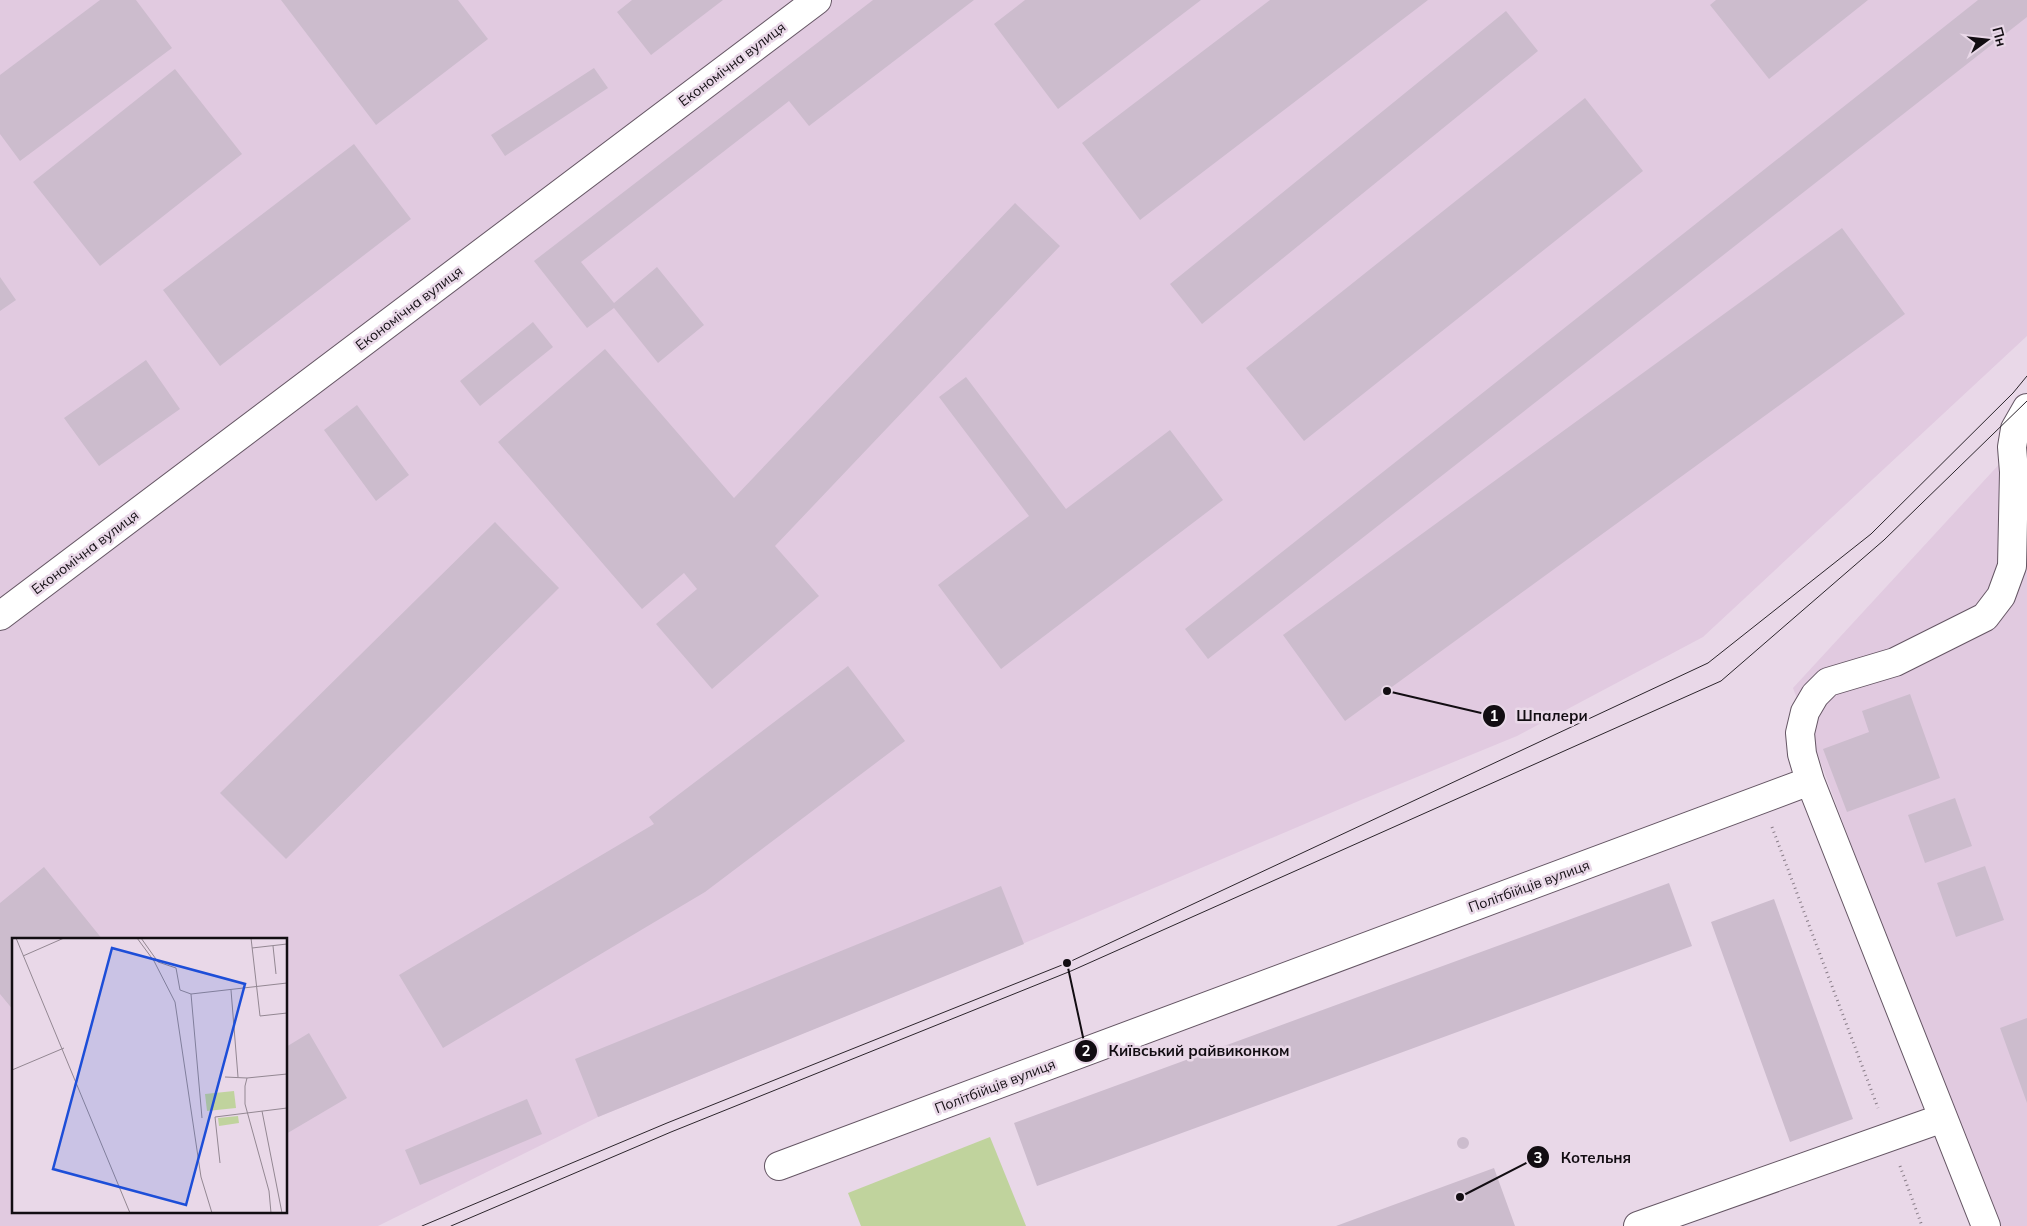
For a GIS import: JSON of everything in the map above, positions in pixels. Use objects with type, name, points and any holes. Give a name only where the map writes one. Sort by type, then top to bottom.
[{"type":"street","name":"Економічна вулиця","points":[[0,616],[817,0]]},
{"type":"street","points":[[1986,1226],[1810,781],[1802,754],[1800,733],[1805,712],[1815,695],[1828,682],[1903,658],[1985,617],[2001,596],[2012,566],[2014,472],[2012,447],[2014,429],[2027,408]]},
{"type":"street","name":"Політбійців вулиця","points":[[780,1166],[1810,781]]},
{"type":"street","points":[[1638,1226],[1943,1118]]},
{"type":"path","points":[[1761,799],[1922,1226]]},
{"type":"shaded area","points":[[0,0],[2027,0],[2027,336],[1703,637],[1517,736],[1039,937],[598,1117],[378,1226],[0,1226]]},
{"type":"shaded area","points":[[2027,434],[2027,1226],[1993,1226],[1793,688]]},
{"type":"green space","points":[[990,1137],[1026,1226],[861,1226],[848,1193]]},
{"type":"building","points":[[100,0],[136,0],[172,48],[20,161],[0,134],[0,75]]},
{"type":"building","points":[[281,0],[458,0],[488,39],[376,125]]},
{"type":"building","points":[[632,0],[723,0],[651,55],[617,12]]},
{"type":"building","points":[[873,0],[974,0],[809,126],[789,101],[581,262],[614,303],[657,267],[704,325],[658,363],[614,308],[587,328],[534,261]]},
{"type":"building","points":[[1025,0],[1201,0],[1058,109],[994,24]]},
{"type":"building","points":[[1270,0],[1428,0],[1140,220],[1082,143]]},
{"type":"building","points":[[1716,0],[1868,0],[1769,79],[1710,5]]},
{"type":"building","points":[[1978,0],[2027,0],[2027,17],[1208,659],[1185,629]]},
{"type":"building","points":[[1506,11],[1538,51],[1202,324],[1170,284]]},
{"type":"building","points":[[594,68],[608,88],[505,156],[491,135]]},
{"type":"building","points":[[175,69],[242,154],[100,266],[33,182]]},
{"type":"building","points":[[1585,98],[1643,171],[1304,441],[1246,368]]},
{"type":"building","points":[[354,144],[411,219],[220,366],[163,290]]},
{"type":"building","points":[[1015,203],[1060,246],[775,546],[819,596],[712,689],[656,624],[697,589],[684,573],[642,609],[498,442],[605,349],[734,498]]},
{"type":"building","points":[[1842,228],[1905,314],[1345,721],[1283,635]]},
{"type":"building","points":[[0,277],[16,300],[0,311]]},
{"type":"building","points":[[533,322],[553,347],[480,406],[460,381]]},
{"type":"building","points":[[146,360],[180,409],[99,466],[64,418]]},
{"type":"building","points":[[966,377],[1066,509],[1170,430],[1223,500],[1001,669],[938,585],[1029,516],[939,397]]},
{"type":"building","points":[[357,405],[409,475],[376,501],[324,430]]},
{"type":"building","points":[[495,522],[559,588],[286,859],[220,793]]},
{"type":"building","points":[[848,666],[905,741],[705,892],[443,1048],[399,975],[654,824],[649,817]]},
{"type":"building","points":[[1910,694],[1940,778],[1847,812],[1823,749],[1869,732],[1862,711]]},
{"type":"building","points":[[1955,798],[1972,846],[1925,863],[1908,815]]},
{"type":"building","points":[[1985,866],[2004,920],[1956,937],[1937,883]]},
{"type":"building","points":[[44,867],[101,938],[12,938],[12,1009],[0,994],[0,903]]},
{"type":"building","points":[[1669,883],[1692,946],[1037,1186],[1014,1123]]},
{"type":"building","points":[[1001,886],[1024,944],[598,1117],[575,1059]]},
{"type":"building","points":[[1774,899],[1853,1119],[1790,1142],[1711,922]]},
{"type":"building","points":[[2027,1018],[2027,1103],[2000,1028]]},
{"type":"building","points":[[309,1033],[347,1098],[288,1133],[288,1046]]},
{"type":"building","points":[[527,1099],[542,1134],[420,1185],[405,1150]]},
{"type":"building","points":[[1463,1137],[1469,1143],[1463,1149],[1457,1143]]},
{"type":"building","points":[[1494,1168],[1515,1226],[1336,1226]]},
{"type":"tram line","points":[[422,1226],[667,1123],[1067,963],[1708,663],[1871,534],[2013,393],[2027,376]]},
{"type":"tram line","points":[[451,1226],[671,1132],[1071,971],[1721,681],[1884,540],[2027,401]]},
{"type":"place","name":"Шпалери","points":[[1387,691]]},
{"type":"place","name":"Київський райвиконком","points":[[1067,963]]},
{"type":"place","name":"Котельня","points":[[1460,1197]]}]
